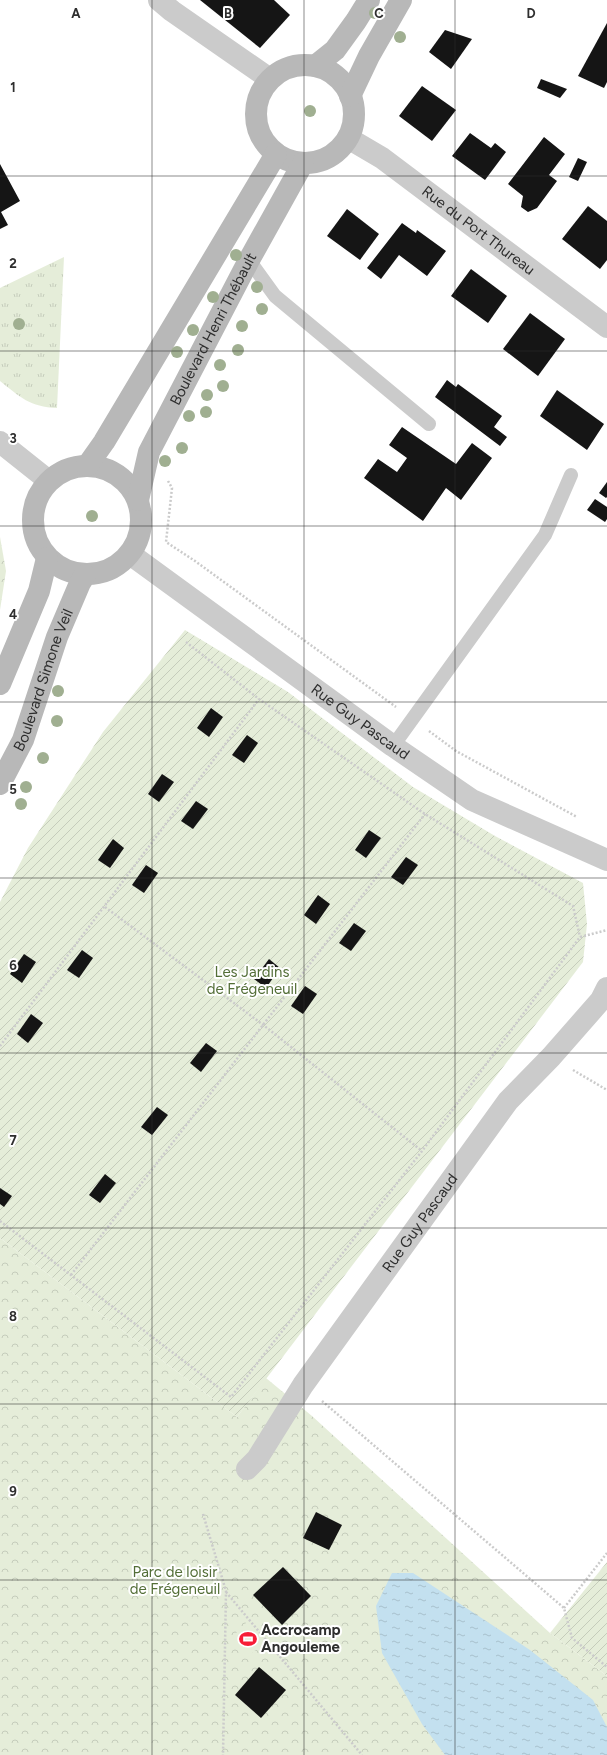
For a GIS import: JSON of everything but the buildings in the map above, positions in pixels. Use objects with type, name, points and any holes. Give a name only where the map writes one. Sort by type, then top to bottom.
[{"type":"main road","points":[[315,66],[335,50],[369,0]]},
{"type":"main road","points":[[350,96],[369,56],[400,0]]},
{"type":"main road","points":[[299,65],[315,66],[330,72],[342,82],[350,96],[354,110],[353,124],[348,138],[340,149],[329,157],[316,162],[303,163],[289,160],[276,154],[266,144],[258,132],[255,118],[256,103],[261,90],[270,79],[289,68],[299,65]]},
{"type":"main road","points":[[87,466],[104,442],[276,154]]},
{"type":"main road","name":"Boulevard Henri Thébault","points":[[138,500],[149,452],[249,260],[303,163]]},
{"type":"main road","points":[[87,466],[103,469],[118,476],[130,486],[138,500],[142,519],[139,537],[130,554],[118,565],[102,573],[86,575],[71,573],[58,567],[47,558],[38,544],[33,528],[33,511],[38,495],[49,481],[60,473],[73,468],[87,466]]},
{"type":"main road","points":[[0,684],[39,591],[47,558]]},
{"type":"main road","name":"Boulevard Simone Veil","points":[[0,784],[23,740],[57,637],[80,584],[86,575]]},
{"type":"street","points":[[159,0],[178,15],[270,79]]},
{"type":"street","name":"Rue du Port Thureau","points":[[348,138],[382,158],[607,327]]},
{"type":"street","points":[[0,442],[49,481]]},
{"type":"street","name":"Rue Guy Pascaud","points":[[130,554],[393,746],[472,800],[607,860]]},
{"type":"street","name":"Rue Guy Pascaud","points":[[247,1469],[257,1459],[303,1385],[508,1101],[551,1057],[601,1000],[607,988]]},
{"type":"lane","points":[[249,260],[275,296],[429,424]]},
{"type":"lane","points":[[393,746],[545,535],[570,474]]},
{"type":"path","points":[[149,452],[172,488],[166,542],[195,561],[456,752],[580,818]]},
{"type":"path","points":[[186,642],[259,699],[425,814],[573,906],[580,937]]},
{"type":"path","points":[[0,1046],[259,699]]},
{"type":"path","points":[[71,1275],[262,1024],[425,814]]},
{"type":"path","points":[[105,907],[262,1024],[422,1150]]},
{"type":"path","points":[[0,1221],[231,1397],[422,1150],[580,937],[607,930]]},
{"type":"path","points":[[551,1057],[607,1090]]},
{"type":"path","points":[[303,1385],[564,1608],[572,1638],[607,1667]]},
{"type":"path","points":[[203,1514],[226,1591],[223,1755]]},
{"type":"path","points":[[564,1608],[607,1553]]},
{"type":"path","points":[[226,1591],[362,1755]]},
{"type":"green space","points":[[64,257],[57,408],[40,406],[32,403],[0,381],[0,288]]},
{"type":"green space","points":[[0,537],[6,571],[0,610]]},
{"type":"green space","name":"Les Jardins de Frégeneuil","points":[[185,630],[288,692],[413,787],[495,836],[583,883],[587,924],[583,962],[237,1417],[0,1238],[0,902],[28,848],[103,732]]},
{"type":"green space","name":"Parc de loisir de Frégeneuil","points":[[0,1238],[237,1417],[266,1378],[312,1416],[550,1633],[607,1676],[607,1755],[0,1755]]},
{"type":"green space","points":[[607,1562],[607,1676],[550,1633]]},
{"type":"green space","name":"Accrocamp Angouleme","points":[[249,1620],[265,1641],[246,1659],[232,1637]]},
{"type":"water","points":[[392,1573],[413,1573],[530,1650],[593,1700],[607,1727],[607,1755],[445,1755],[422,1724],[382,1653],[376,1606]]},
{"type":"place","name":"Accrocamp Angouleme","points":[[248,1639]]}]
